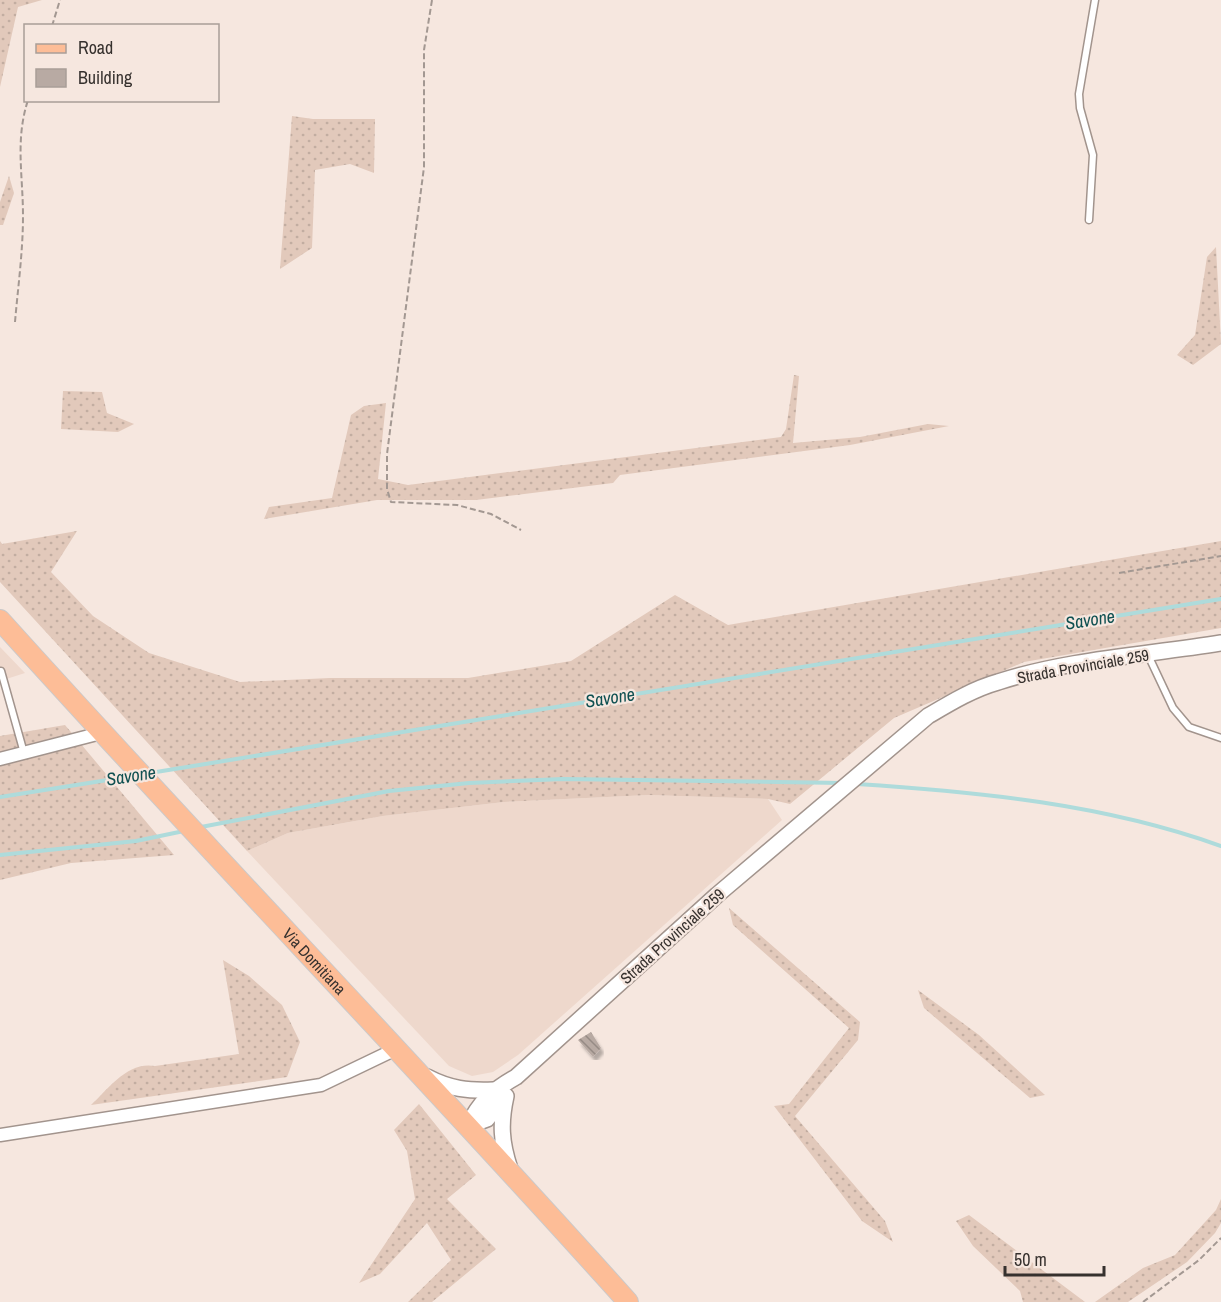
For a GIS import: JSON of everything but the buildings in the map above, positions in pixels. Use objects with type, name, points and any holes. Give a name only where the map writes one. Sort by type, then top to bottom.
[{"type":"main road","name":"Via Domitiana","points":[[0,620],[205,845],[511,1172],[628,1302]]},
{"type":"street","name":"Strada Provinciale 259","points":[[468,1126],[476,1108],[500,1093],[717,895],[928,716],[964,695],[998,682],[1057,668],[1221,643]]},
{"type":"street","points":[[0,759],[106,738]]},
{"type":"street","points":[[0,1136],[321,1084],[396,1050]]},
{"type":"street","points":[[416,1071],[443,1085],[469,1091],[500,1093],[501,1134],[511,1172]]},
{"type":"lane","points":[[1089,220],[1093,155],[1080,108],[1079,94],[1095,0]]},
{"type":"lane","points":[[1148,654],[1173,708],[1189,727],[1221,738]]},
{"type":"lane","points":[[1,671],[24,754]]},
{"type":"path","points":[[52,24],[60,0]]},
{"type":"path","points":[[432,0],[424,50],[424,167],[387,454],[387,489],[391,502],[458,505],[491,514],[521,530]]},
{"type":"path","points":[[15,322],[23,215],[19,150],[21,122],[27,102]]},
{"type":"path","points":[[1119,573],[1221,556]]},
{"type":"path","points":[[1143,1302],[1199,1260],[1221,1238]]},
{"type":"shaded area","points":[[0,0],[42,0],[18,7],[0,87]]},
{"type":"shaded area","points":[[292,116],[313,119],[375,119],[374,173],[350,164],[315,170],[312,248],[280,269]]},
{"type":"shaded area","points":[[9,176],[14,193],[3,225],[0,225],[0,202]]},
{"type":"shaded area","points":[[1216,247],[1221,344],[1193,365],[1177,355],[1195,335],[1207,257]]},
{"type":"shaded area","points":[[794,375],[799,376],[793,443],[860,437],[928,424],[949,426],[850,445],[620,475],[613,483],[476,500],[377,500],[264,519],[269,507],[332,498],[351,415],[364,406],[386,403],[378,479],[408,485],[781,437],[786,429]]},
{"type":"shaded area","points":[[63,391],[102,392],[107,413],[134,424],[118,432],[61,429]]},
{"type":"shaded area","points":[[77,531],[51,572],[93,616],[149,653],[240,682],[330,678],[468,678],[571,661],[675,595],[728,625],[1221,541],[1221,628],[1024,662],[894,718],[790,804],[768,799],[649,795],[504,802],[383,816],[288,833],[247,851],[0,582],[0,541],[2,544]]},
{"type":"shaded area","points":[[0,647],[25,673],[0,681]]},
{"type":"shaded area","points":[[65,725],[174,855],[71,863],[0,880],[0,736]]},
{"type":"shaded area","points":[[649,795],[768,799],[782,820],[518,1055],[493,1072],[472,1076],[449,1066],[247,851],[288,833],[383,816],[504,802]]},
{"type":"shaded area","points":[[729,908],[860,1022],[858,1040],[795,1116],[885,1221],[893,1242],[862,1221],[774,1106],[789,1104],[849,1028],[733,925]]},
{"type":"shaded area","points":[[223,960],[249,976],[282,1005],[300,1042],[287,1077],[91,1105],[120,1077],[136,1068],[239,1054]]},
{"type":"shaded area","points":[[918,990],[979,1035],[1045,1095],[1030,1098],[924,1008]]},
{"type":"shaded area","points":[[419,1104],[476,1175],[447,1199],[496,1249],[432,1302],[408,1302],[451,1260],[427,1223],[380,1274],[359,1283],[415,1199],[407,1151],[394,1130]]},
{"type":"shaded area","points":[[1221,1199],[1221,1223],[1215,1233],[1187,1262],[1128,1302],[1095,1302],[1143,1268],[1175,1255],[1216,1210]]},
{"type":"shaded area","points":[[969,1215],[1085,1302],[1023,1302],[1020,1291],[973,1246],[956,1221]]},
{"type":"waterway","name":"Savone","points":[[150,773],[1221,599]]},
{"type":"waterway","name":"Savone","points":[[0,797],[133,776]]},
{"type":"waterway","points":[[201,827],[389,791],[469,783],[563,779],[843,783]]},
{"type":"waterway","points":[[857,784],[949,791],[1041,802],[1132,820],[1221,846]]},
{"type":"waterway","points":[[0,855],[136,841],[184,831]]}]
